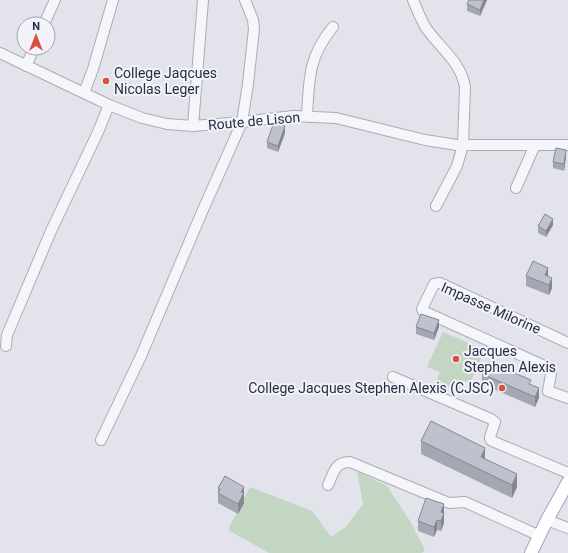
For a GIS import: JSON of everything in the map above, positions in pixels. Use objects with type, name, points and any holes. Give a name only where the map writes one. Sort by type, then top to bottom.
[{"type":"main road","points":[[531,553],[568,482]]},
{"type":"street","points":[[47,16],[54,0]]},
{"type":"street","points":[[84,93],[93,69],[113,0]]},
{"type":"street","points":[[193,126],[203,0]]},
{"type":"street","points":[[101,440],[141,356],[242,122],[254,29],[245,0]]},
{"type":"street","points":[[413,0],[425,27],[456,64],[463,78],[465,87],[463,145],[457,166],[436,206]]},
{"type":"street","points":[[307,117],[309,82],[313,59],[322,39],[332,27]]},
{"type":"street","name":"Route de Lison","points":[[0,53],[109,105],[142,118],[167,124],[193,126],[293,116],[336,118],[425,140],[463,145],[568,145]]},
{"type":"street","points":[[26,66],[30,56]]},
{"type":"street","points":[[6,346],[7,335],[51,231],[98,132],[109,105]]},
{"type":"street","points":[[516,188],[535,145]]},
{"type":"street","name":"Impasse Milorine","points":[[568,343],[440,283],[434,284],[422,309],[423,312],[549,368],[551,374],[548,391],[568,398]]},
{"type":"street","points":[[393,376],[491,419],[494,422],[490,437],[492,441],[568,473]]},
{"type":"street","points":[[328,485],[336,467],[342,462],[350,462],[449,503],[465,502],[540,536]]},
{"type":"street","points":[[547,520],[568,528]]},
{"type":"green space","name":"Jacques Stephen Alexis","points":[[443,332],[485,350],[470,383],[464,381],[461,392],[436,382],[440,372],[427,367]]},
{"type":"green space","points":[[357,471],[387,486],[410,521],[425,550],[422,553],[269,553],[228,530],[250,487],[312,511],[331,537],[346,527],[363,504]]},
{"type":"building","points":[[469,0],[484,0],[480,10],[467,4]]},
{"type":"building","points":[[274,122],[285,126],[278,146],[267,142]]},
{"type":"building","points":[[556,148],[566,150],[564,164],[553,162]]},
{"type":"building","points":[[545,214],[553,219],[546,231],[538,226]]},
{"type":"building","points":[[533,261],[548,268],[545,275],[552,278],[549,285],[526,276]]},
{"type":"building","points":[[421,314],[439,320],[434,333],[416,327]]},
{"type":"building","points":[[488,362],[531,380],[529,384],[539,388],[535,397],[482,374]]},
{"type":"building","points":[[431,421],[485,448],[481,457],[517,474],[512,485],[421,441]]},
{"type":"building","points":[[225,476],[244,487],[241,492],[244,493],[238,504],[218,493],[220,489],[218,488]]},
{"type":"building","points":[[426,498],[444,504],[441,512],[444,513],[441,521],[437,520],[434,527],[418,521]]},
{"type":"place","name":"College Jaqcues Nicolas Leger","points":[[106,81]]},
{"type":"place","name":"Jacques Stephen Alexis","points":[[456,359]]},
{"type":"place","name":"College Jacques Stephen Alexis (CJSC)","points":[[502,388]]}]
